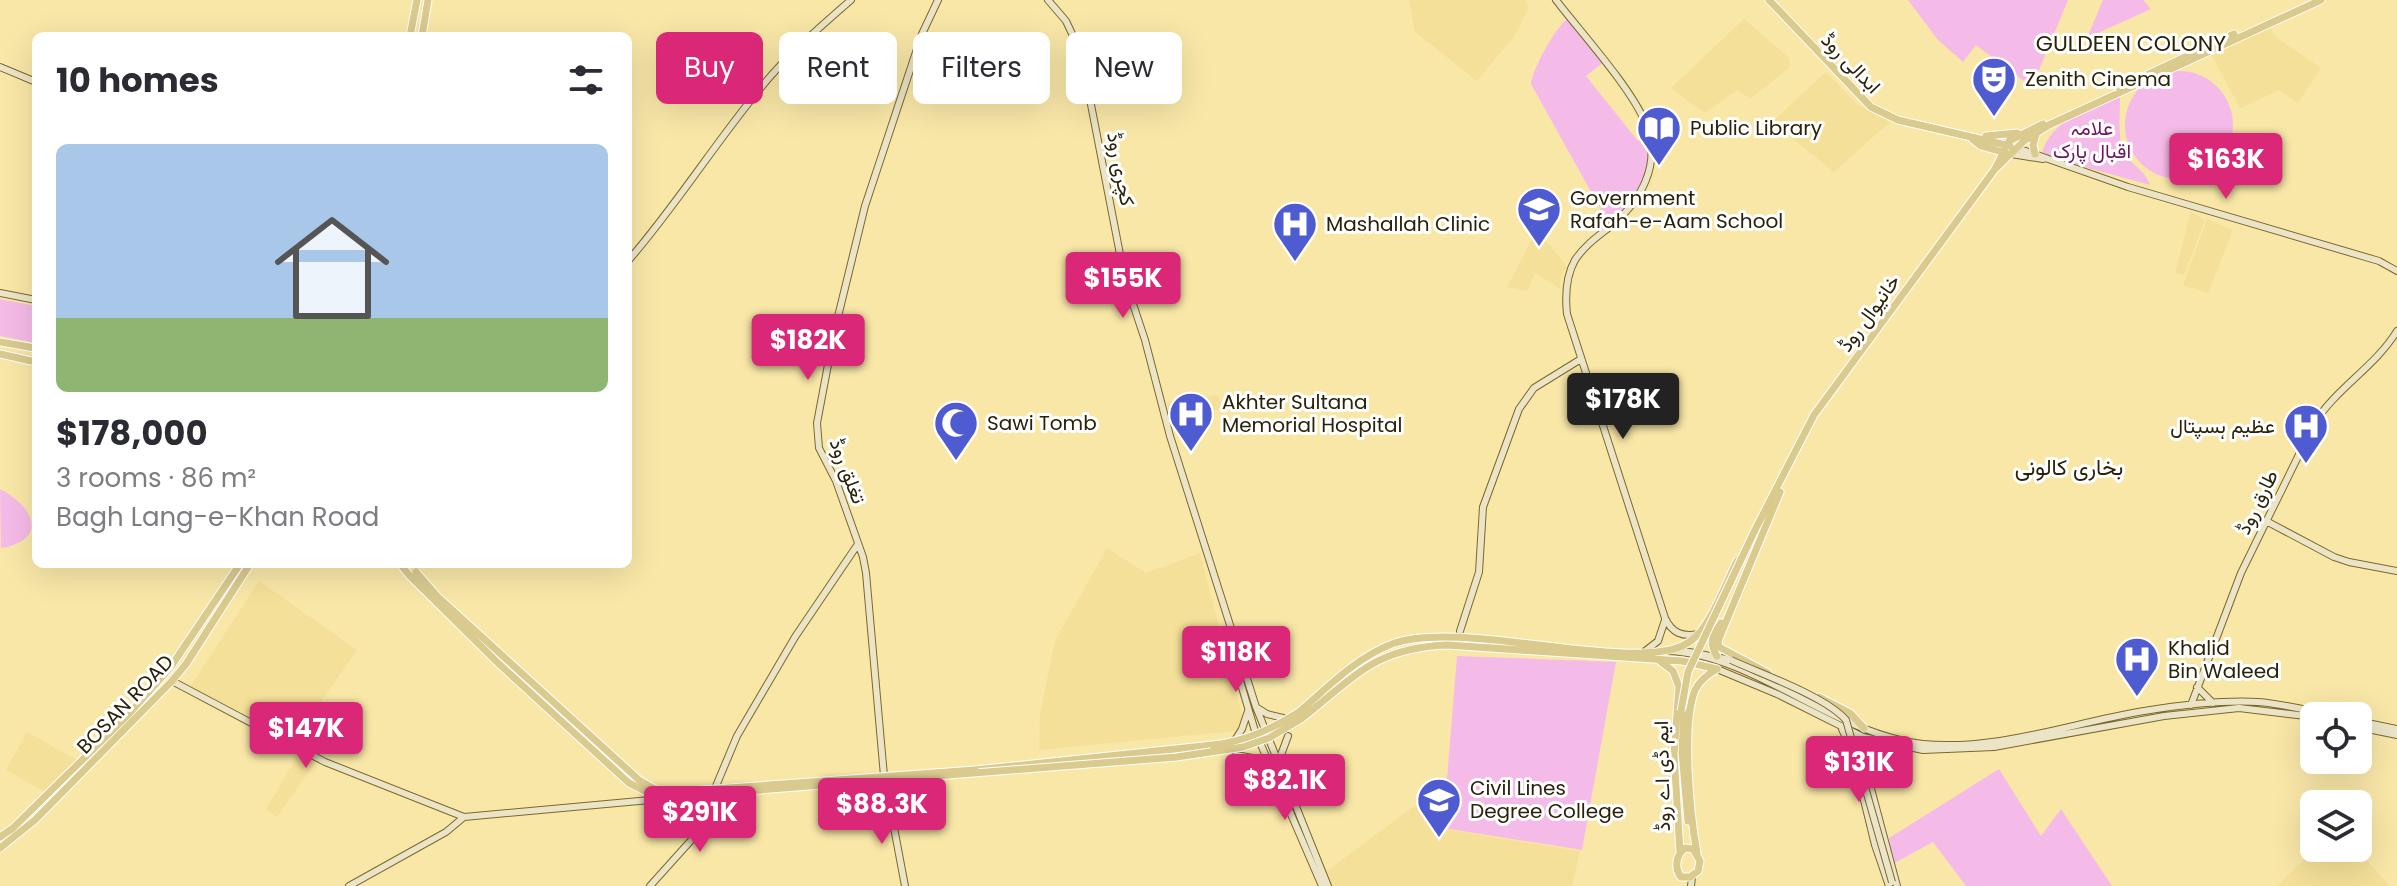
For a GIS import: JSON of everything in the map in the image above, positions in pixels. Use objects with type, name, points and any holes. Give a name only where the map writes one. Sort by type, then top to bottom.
[{"type":"main road","points":[[411,32],[417,0]]},
{"type":"main road","points":[[423,32],[428,0]]},
{"type":"main road","points":[[632,256],[668,214],[760,88],[816,30],[851,0]]},
{"type":"main road","name":"تغلق روڈ","points":[[884,776],[866,573],[836,481],[819,448],[818,412],[865,206],[922,34],[938,0]]},
{"type":"main road","name":"کچری روڈ","points":[[1048,0],[1066,21],[1081,53],[1125,280],[1262,749],[1317,867]]},
{"type":"main road","points":[[1556,0],[1639,110],[1652,144],[1651,168],[1640,192],[1616,221],[1587,244],[1575,261],[1565,296],[1567,314],[1665,618],[1674,632],[1699,634]]},
{"type":"main road","name":"ابدالی روڈ","points":[[1769,0],[1871,107],[1898,120],[2009,150]]},
{"type":"main road","points":[[1972,139],[2023,133],[2048,124],[2310,0]]},
{"type":"main road","points":[[2152,75],[2321,0]]},
{"type":"main road","points":[[0,67],[32,80]]},
{"type":"main road","points":[[2009,150],[2048,124]]},
{"type":"main road","points":[[2037,132],[2033,145],[2039,156]]},
{"type":"main road","points":[[2009,150],[2023,133]]},
{"type":"main road","points":[[2009,150],[2039,156],[2128,187],[2379,261],[2397,271]]},
{"type":"main road","name":"خانیوال روڈ","points":[[1682,711],[1692,673],[1814,415],[2009,150]]},
{"type":"main road","points":[[0,293],[32,299]]},
{"type":"main road","name":"طارق روڈ","points":[[2191,709],[2241,573],[2320,413],[2384,349],[2397,331]]},
{"type":"main road","points":[[0,342],[32,347]]},
{"type":"main road","points":[[0,354],[32,363]]},
{"type":"main road","points":[[1460,631],[1479,572],[1483,507],[1519,409],[1534,388],[1581,359]]},
{"type":"main road","points":[[1783,478],[1780,492],[1727,615],[1718,641],[1719,647],[1725,653],[1839,706],[1864,728]]},
{"type":"main road","points":[[1673,652],[1699,634],[1764,505],[1783,478]]},
{"type":"main road","points":[[2266,521],[2334,557],[2397,571]]},
{"type":"main road","points":[[650,886],[695,836],[743,726],[798,633],[858,544]]},
{"type":"main road","name":"BOSAN ROAD","points":[[0,837],[102,741],[170,668],[237,568]]},
{"type":"main road","name":"BOSAN ROAD","points":[[0,848],[35,820],[172,681],[247,568]]},
{"type":"main road","points":[[404,568],[435,603],[629,783],[646,794],[666,798]]},
{"type":"main road","points":[[412,568],[437,596],[639,780],[658,791],[975,770],[1231,743],[1300,715],[1364,659],[1392,644],[1417,638],[1459,636],[1644,652],[1692,651],[1717,656],[1813,698],[1846,720],[1893,885]]},
{"type":"main road","points":[[1717,656],[1712,641],[1727,615]]},
{"type":"main road","points":[[1644,652],[1662,634],[1665,618]]},
{"type":"main road","points":[[349,886],[446,832],[464,817],[481,813],[1177,757],[1243,747],[1269,738],[1370,663],[1392,653],[1422,646],[1489,647],[1682,661],[1735,676],[1873,740],[1923,750],[1969,750],[2056,738],[2213,703],[2260,702],[2300,709]]},
{"type":"main road","points":[[1673,652],[1744,671],[1864,728],[1900,740],[1942,745],[2028,736],[2143,711],[2239,708],[2300,715]]},
{"type":"main road","name":"ایم ڈی اے روڈ","points":[[1660,660],[1673,671],[1679,687],[1674,754],[1689,850]]},
{"type":"main road","name":"ایم ڈی اے روڈ","points":[[1689,850],[1689,727],[1695,690],[1707,675],[1717,669]]},
{"type":"main road","points":[[172,681],[325,762],[464,817]]},
{"type":"main road","points":[[2197,687],[2213,703]]},
{"type":"main road","points":[[1235,740],[1252,708],[1283,718]]},
{"type":"main road","name":"کچری روڈ","points":[[1252,708],[1271,745],[1317,867]]},
{"type":"main road","name":"ایم ڈی اے روڈ","points":[[1682,711],[1689,850]]},
{"type":"main road","points":[[2372,726],[2397,729]]},
{"type":"main road","points":[[1840,727],[1852,751],[1875,845],[1893,885]]},
{"type":"main road","points":[[2372,728],[2397,735]]},
{"type":"main road","points":[[1278,763],[1288,736]]},
{"type":"main road","points":[[1873,740],[1865,743],[1862,755],[1893,885]]},
{"type":"main road","points":[[1236,755],[1258,759],[1272,769]]},
{"type":"main road","points":[[889,801],[905,886]]},
{"type":"main road","points":[[1681,877],[1692,881],[1700,865],[1689,850],[1677,863],[1681,886]]},
{"type":"main road","points":[[1317,867],[1322,886]]},
{"type":"main road","points":[[1317,867],[1328,886]]},
{"type":"shaded area","points":[[1409,0],[1525,0],[1529,7],[1516,34],[1477,81],[1415,32]]},
{"type":"shaded area","points":[[1744,19],[1789,58],[1790,67],[1750,99],[1737,90],[1705,113],[1671,88]]},
{"type":"shaded area","points":[[2266,21],[2277,38],[2321,68],[2298,103],[2279,90],[2240,108],[2207,47]]},
{"type":"shaded area","points":[[1826,72],[1857,104],[1890,122],[1834,172],[1772,122]]},
{"type":"shaded area","points":[[2191,212],[2205,220],[2184,275],[2175,273]]},
{"type":"shaded area","points":[[2207,219],[2233,230],[2208,293],[2183,285]]},
{"type":"shaded area","name":"Government Rafah-e-Aam School","points":[[1537,229],[1567,267],[1561,276],[1560,289],[1535,273],[1527,291],[1507,287]]},
{"type":"shaded area","points":[[1217,395],[1222,407],[1206,416],[1198,411],[1169,415],[1167,402]]},
{"type":"shaded area","points":[[1107,548],[1146,573],[1200,553],[1243,719],[1235,731],[1039,750],[1040,714],[1055,641]]},
{"type":"shaded area","points":[[259,581],[357,650],[293,742],[190,687]]},
{"type":"shaded area","points":[[27,732],[79,761],[49,794],[6,770]]},
{"type":"shaded area","points":[[298,755],[316,761],[277,817],[266,809]]},
{"type":"shaded area","name":"Civil Lines Degree College","points":[[1418,803],[1437,828],[1580,851],[1572,886],[1329,886],[1323,874]]},
{"type":"shaded area","points":[[2301,862],[2368,862],[2390,886],[2277,886]]},
{"type":"green space","points":[[1908,0],[2068,0],[2032,87],[1976,45],[1963,62],[1938,40]]},
{"type":"green space","points":[[2103,0],[2143,0],[2151,9],[2087,38]]},
{"type":"green space","points":[[1569,17],[1604,62],[1586,76],[1638,141],[1649,133],[1647,173],[1636,194],[1610,226],[1531,84],[1546,48]]},
{"type":"green space","points":[[2179,71],[2200,75],[2217,87],[2229,104],[2233,125],[2229,146],[2217,163],[2200,175],[2179,179],[2158,175],[2141,163],[2129,146],[2125,125],[2129,104],[2141,87],[2158,75]]},
{"type":"green space","name":"علامہ اقبال پارک","points":[[2115,97],[2120,98],[2123,150],[2150,185],[2042,153],[2053,132],[2062,124]]},
{"type":"green space","points":[[0,299],[32,305],[32,342],[0,336]]},
{"type":"green space","points":[[0,489],[21,504],[31,522],[31,530],[26,537],[1,548]]},
{"type":"green space","points":[[1457,656],[1616,662],[1582,850],[1443,828]]},
{"type":"green space","points":[[1999,769],[2041,836],[2061,809],[2112,886],[1966,886],[1933,842],[1891,865],[1889,838]]},
{"type":"place","name":"Zenith Cinema","points":[[1994,118]]},
{"type":"place","name":"Public Library","points":[[1659,167]]},
{"type":"place","name":"Government Rafah-e-Aam School","points":[[1539,248]]},
{"type":"place","name":"Mashallah Clinic","points":[[1295,263]]},
{"type":"place","name":"Akhter Sultana Memorial Hospital","points":[[1191,453]]},
{"type":"place","name":"Sawi Tomb","points":[[956,462]]},
{"type":"place","name":"عظیم ہسپتال","points":[[2306,465]]},
{"type":"place","name":"Khalid Bin Waleed","points":[[2137,698]]},
{"type":"place","name":"Civil Lines Degree College","points":[[1439,839]]},
{"type":"district","name":"GULDEEN COLONY","points":[[2131,43]]},
{"type":"district","name":"بخاری کالونی","points":[[2069,467]]}]
